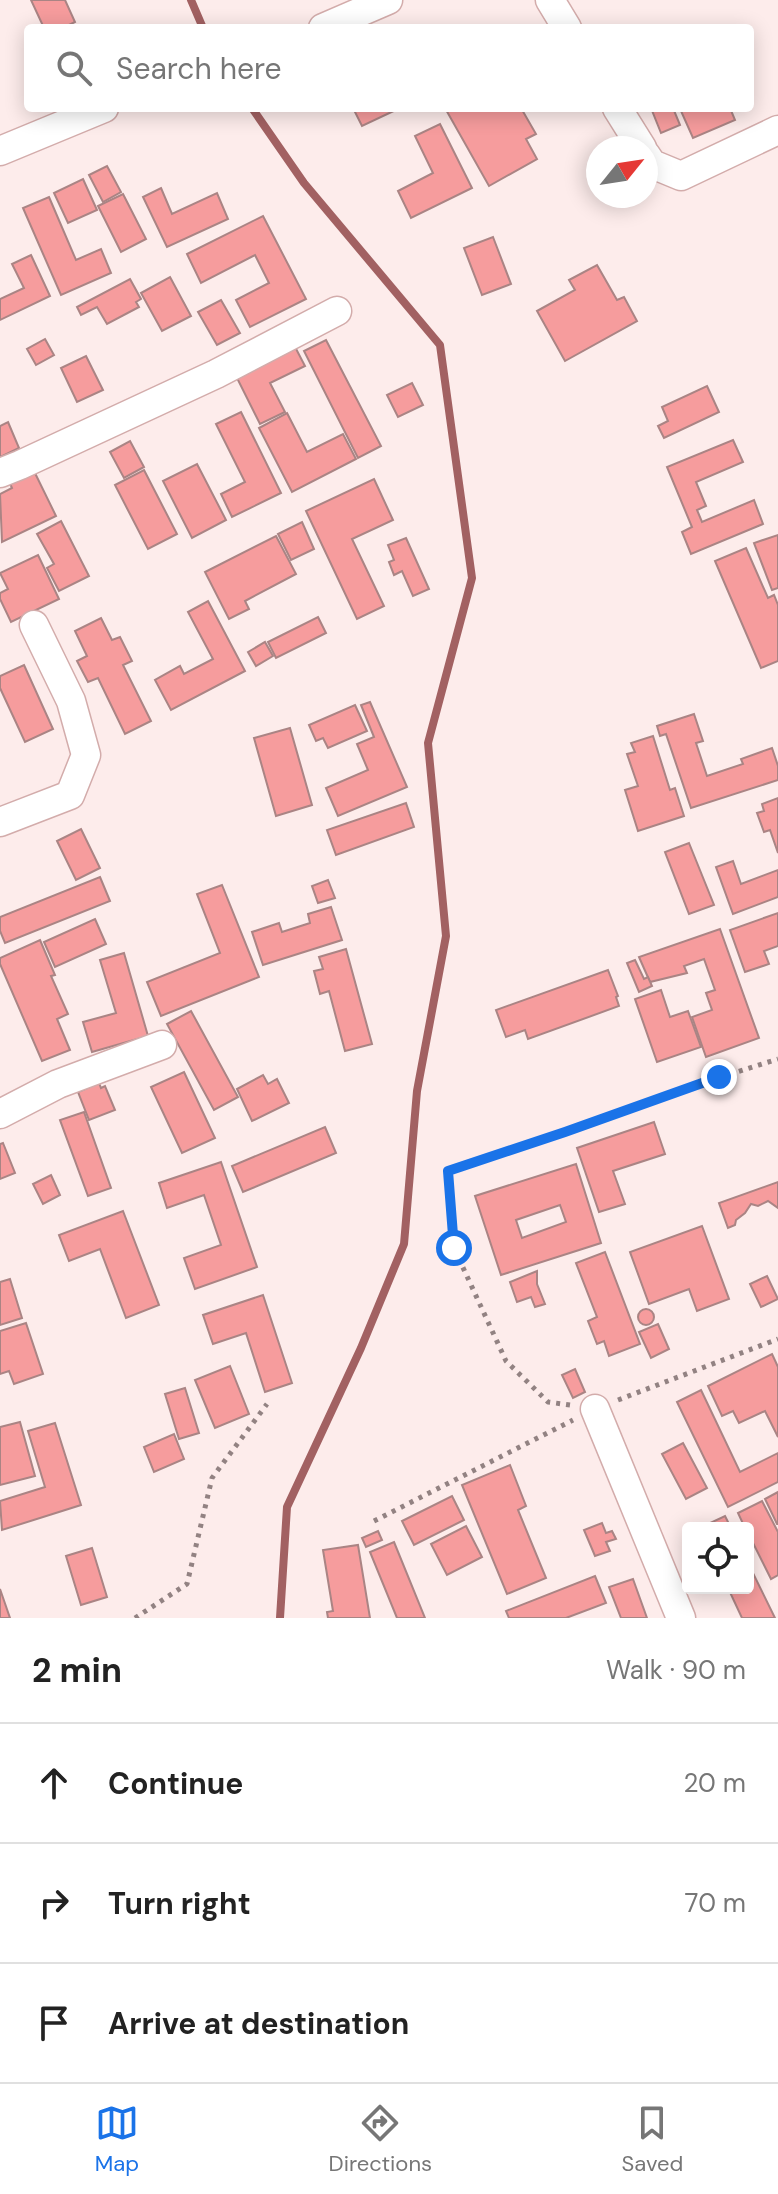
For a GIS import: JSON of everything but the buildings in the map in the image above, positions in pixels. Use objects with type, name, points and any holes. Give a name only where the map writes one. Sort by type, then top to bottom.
[{"type":"street","points":[[332,24],[388,0]]},
{"type":"street","points":[[550,0],[565,24]]},
{"type":"street","points":[[0,151],[94,112]]},
{"type":"street","points":[[620,112],[634,136]]},
{"type":"street","points":[[658,166],[681,176],[778,130]]},
{"type":"street","points":[[0,473],[216,374],[337,311]]},
{"type":"street","points":[[0,822],[70,795],[86,755],[71,701],[34,625]]},
{"type":"street","points":[[0,1114],[58,1084],[162,1045]]},
{"type":"street","points":[[595,1409],[681,1618]]},
{"type":"path","points":[[595,1409],[548,1402],[506,1361],[454,1248],[448,1171],[778,1059]]},
{"type":"path","points":[[135,1618],[187,1584],[212,1478],[267,1404]]},
{"type":"waterway","points":[[191,0],[201,24]]},
{"type":"waterway","points":[[255,112],[304,183],[440,345],[472,578],[428,743],[446,936],[417,1091],[404,1244],[361,1348],[287,1507],[280,1618]]},
{"type":"route","points":[[454,1248],[448,1171],[719,1077]]}]
